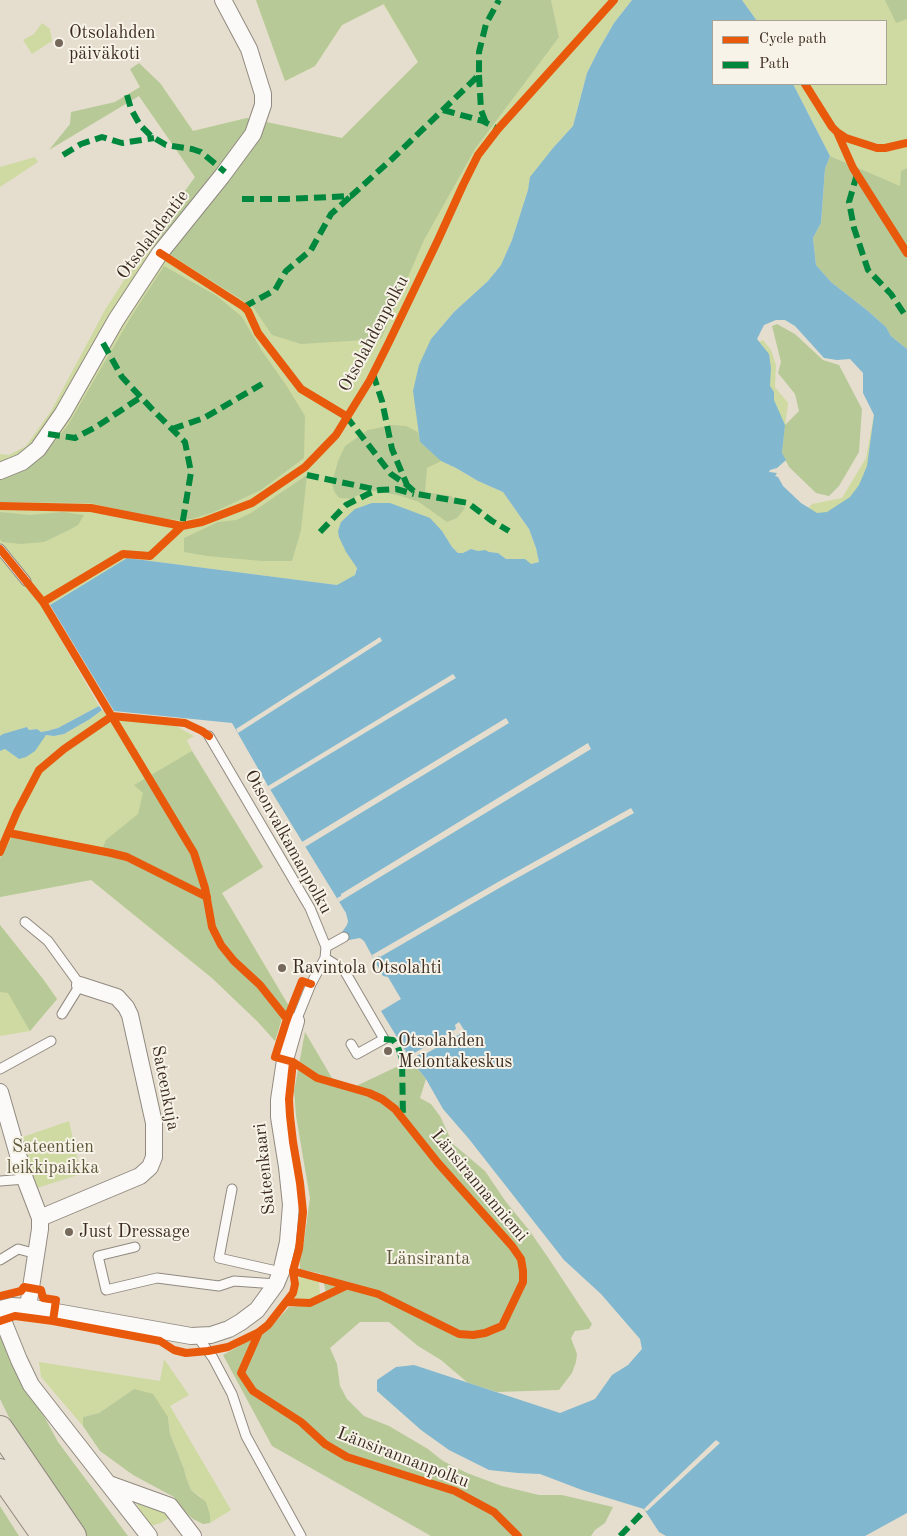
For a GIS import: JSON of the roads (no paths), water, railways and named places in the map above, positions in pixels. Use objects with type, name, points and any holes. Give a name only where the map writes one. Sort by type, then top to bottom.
[{"type":"main road","points":[[0,1429],[73,1536]]},
{"type":"main road","points":[[0,1472],[45,1536]]},
{"type":"street","name":"Otsolahdentie","points":[[0,472],[22,462],[38,449],[63,413],[116,320],[160,253],[217,183],[253,134],[263,105],[263,94],[249,49],[223,0]]},
{"type":"street","name":"Sateenkuja","points":[[40,1218],[140,1176],[150,1167],[154,1157],[154,1123],[130,1015],[117,997],[80,985]]},
{"type":"street","name":"Sateenkaari","points":[[0,1309],[12,1306],[28,1306],[197,1336],[229,1329],[257,1310],[278,1278],[288,1242],[291,1205],[279,1117],[279,1100],[285,1060],[296,1022]]},
{"type":"street","points":[[0,1092],[25,1179],[40,1218],[37,1254],[28,1306]]},
{"type":"street","points":[[0,1313],[18,1360],[31,1385],[149,1536]]},
{"type":"street","points":[[109,1484],[170,1506],[193,1536]]},
{"type":"lane","points":[[0,549],[26,582]]},
{"type":"lane","name":"Otsonvalkamanpolku","points":[[209,736],[310,908],[326,947],[325,958],[311,984],[296,1022]]},
{"type":"lane","points":[[25,922],[48,941],[80,985],[62,1014]]},
{"type":"lane","points":[[326,947],[344,937]]},
{"type":"lane","points":[[325,958],[344,970],[384,1040],[357,1054],[351,1044]]},
{"type":"lane","points":[[0,1069],[51,1041]]},
{"type":"lane","points":[[0,1181],[25,1179]]},
{"type":"lane","points":[[232,1189],[220,1258],[278,1278]]},
{"type":"lane","points":[[135,1247],[98,1256],[106,1290],[157,1278],[219,1286],[234,1281],[278,1278]]},
{"type":"lane","points":[[0,1260],[18,1250],[37,1254]]},
{"type":"lane","points":[[197,1336],[213,1358],[232,1394],[246,1436],[301,1536]]},
{"type":"water","points":[[632,0],[742,0],[756,20],[712,20],[712,85],[794,85],[830,156],[825,169],[821,223],[813,238],[816,265],[831,282],[868,311],[886,327],[891,336],[907,349],[907,1513],[865,1536],[666,1536],[659,1532],[644,1509],[582,1490],[540,1474],[489,1470],[449,1450],[421,1430],[377,1391],[377,1380],[396,1367],[414,1365],[560,1413],[595,1399],[612,1375],[628,1365],[642,1349],[640,1339],[601,1294],[564,1260],[469,1139],[443,1109],[426,1079],[411,1060],[381,1011],[401,999],[388,977],[383,976],[364,941],[360,938],[349,940],[344,937],[342,932],[348,921],[346,913],[268,786],[232,723],[114,711],[50,605],[127,558],[337,585],[355,575],[357,568],[339,537],[338,531],[341,522],[355,509],[372,503],[390,503],[430,518],[458,553],[471,549],[485,550],[498,553],[506,559],[525,559],[531,564],[539,562],[529,529],[503,492],[441,461],[420,442],[413,391],[419,365],[431,339],[454,312],[488,281],[501,265],[512,240],[528,190],[530,177],[573,126],[587,73],[614,23]],"holes":[[[776,320],[785,320],[795,326],[824,358],[850,359],[863,373],[863,393],[874,415],[867,466],[859,485],[850,497],[827,512],[817,513],[801,503],[783,486],[778,477],[775,476],[777,473],[769,472],[786,460],[782,453],[785,425],[774,400],[774,392],[770,386],[771,368],[769,354],[757,339],[764,325]]]},
{"type":"water","points":[[99,706],[102,710],[64,734],[46,735],[35,751],[26,757],[19,759],[5,749],[0,751],[0,736],[3,734],[27,727],[29,730],[37,729],[41,732],[58,728]]},
{"type":"place","name":"Otsolahden päiväkoti","points":[[59,43]]},
{"type":"place","name":"Ravintola Otsolahti","points":[[282,968]]},
{"type":"place","name":"Otsolahden Melontakeskus","points":[[388,1051]]},
{"type":"place","name":"Just Dressage","points":[[69,1232]]},
{"type":"park label","name":"Sateentien leikkipaikka","points":[[53,1157]]},
{"type":"park label","name":"Länsiranta","points":[[428,1259]]}]
